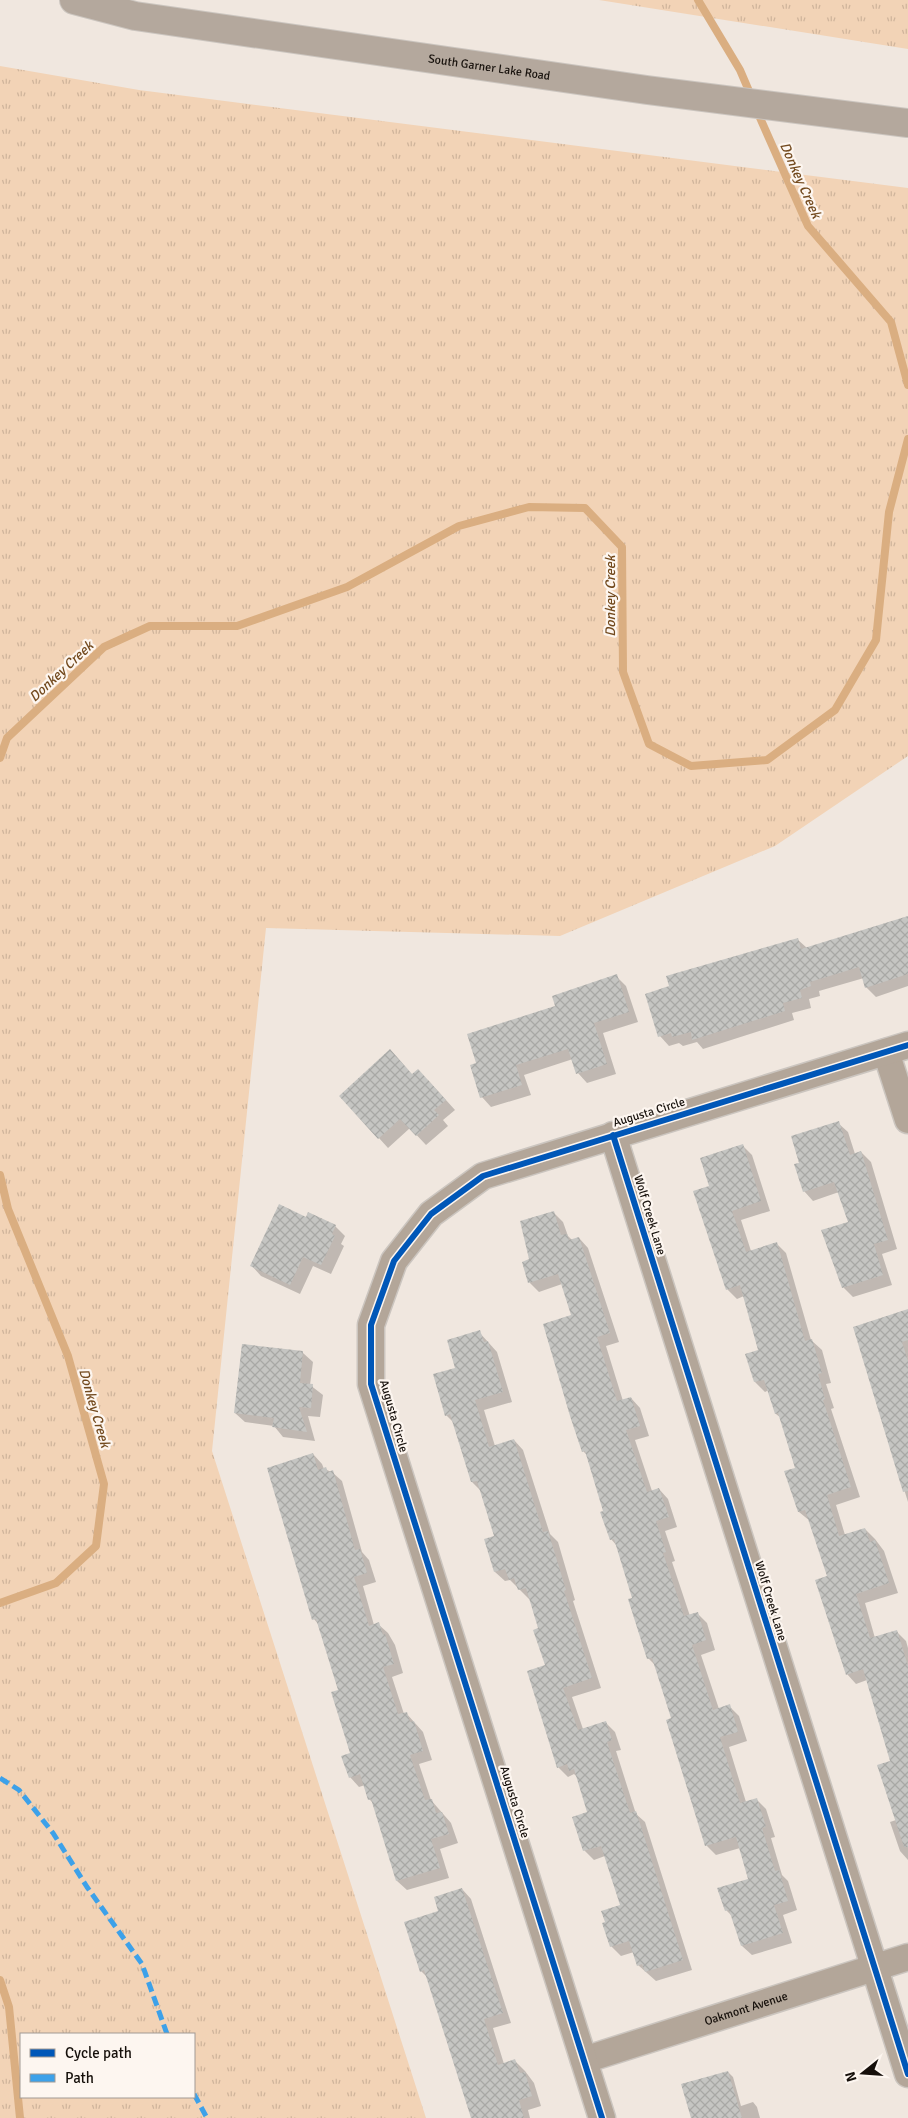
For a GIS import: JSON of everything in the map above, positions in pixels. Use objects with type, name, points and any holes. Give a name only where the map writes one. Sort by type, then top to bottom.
[{"type":"main road","name":"South Garner Lake Road","points":[[74,0],[135,16],[647,90],[908,123]]},
{"type":"street","points":[[897,1048],[908,1120]]},
{"type":"street","name":"Augusta Circle","points":[[602,2118],[372,1384],[371,1325],[394,1262],[431,1214],[483,1176],[897,1048]]},
{"type":"street","name":"Wolf Creek Lane","points":[[613,1135],[908,2074]]},
{"type":"street","name":"Oakmont Avenue","points":[[584,2060],[908,1957]]},
{"type":"green space","points":[[599,0],[908,0],[908,49]]},
{"type":"green space","points":[[0,66],[139,90],[908,188],[908,756],[775,846],[560,936],[266,928],[212,1451],[426,2118],[0,2118]]},
{"type":"building","points":[[908,916],[908,974],[865,988],[859,967],[810,982],[811,986],[800,990],[802,998],[783,1003],[785,1011],[692,1040],[691,1032],[672,1037],[671,1033],[658,1037],[645,994],[669,986],[666,976],[798,938],[801,949]]},
{"type":"building","points":[[617,974],[629,1012],[594,1023],[607,1064],[576,1074],[568,1049],[516,1065],[522,1085],[480,1098],[470,1065],[476,1063],[467,1034],[555,1006],[552,996]]},
{"type":"building","points":[[390,1049],[412,1074],[418,1069],[446,1100],[434,1110],[439,1115],[416,1136],[400,1119],[378,1139],[339,1096]]},
{"type":"building","points":[[839,1121],[850,1155],[861,1151],[888,1240],[874,1244],[883,1275],[842,1288],[821,1230],[848,1222],[834,1182],[803,1192],[794,1164],[799,1163],[791,1136]]},
{"type":"building","points":[[743,1144],[761,1201],[732,1211],[746,1252],[777,1242],[805,1341],[812,1339],[822,1373],[818,1374],[825,1399],[823,1400],[851,1487],[827,1495],[839,1536],[865,1528],[870,1542],[875,1540],[889,1583],[856,1594],[870,1638],[897,1630],[908,1666],[908,1847],[904,1847],[877,1765],[890,1761],[863,1669],[846,1675],[815,1580],[827,1576],[805,1510],[798,1512],[784,1471],[795,1468],[778,1413],[775,1414],[764,1380],[754,1382],[745,1354],[758,1350],[740,1285],[726,1290],[693,1191],[709,1186],[700,1158]]},
{"type":"building","points":[[279,1204],[306,1217],[308,1212],[336,1225],[332,1234],[335,1236],[321,1265],[303,1257],[290,1285],[250,1266]]},
{"type":"building","points":[[554,1211],[561,1235],[567,1234],[569,1240],[579,1237],[610,1333],[597,1337],[617,1401],[631,1397],[640,1426],[626,1430],[647,1492],[659,1488],[669,1517],[656,1521],[666,1552],[663,1553],[684,1616],[698,1612],[706,1640],[692,1645],[713,1710],[730,1704],[738,1732],[720,1737],[740,1803],[757,1798],[766,1827],[762,1828],[775,1871],[779,1870],[788,1901],[774,1905],[783,1933],[741,1946],[729,1910],[725,1911],[717,1888],[748,1879],[736,1837],[705,1846],[666,1720],[671,1718],[652,1658],[647,1659],[628,1599],[632,1598],[614,1539],[610,1540],[600,1512],[603,1511],[585,1451],[582,1452],[570,1416],[543,1324],[571,1315],[558,1274],[528,1283],[522,1262],[529,1259],[520,1221]]},
{"type":"building","points":[[908,1309],[908,1340],[902,1342],[908,1361],[908,1491],[903,1492],[853,1327]]},
{"type":"building","points":[[480,1330],[484,1342],[488,1341],[503,1392],[475,1400],[489,1447],[514,1439],[543,1532],[548,1531],[566,1590],[564,1591],[592,1678],[563,1688],[578,1730],[606,1721],[612,1740],[607,1742],[630,1813],[636,1811],[683,1960],[645,1972],[642,1964],[637,1966],[629,1941],[610,1947],[602,1923],[605,1922],[601,1911],[620,1905],[601,1846],[583,1851],[572,1817],[587,1812],[574,1769],[569,1771],[567,1764],[557,1768],[527,1671],[545,1665],[533,1630],[538,1628],[526,1588],[518,1590],[514,1578],[509,1580],[505,1569],[494,1572],[484,1539],[494,1536],[477,1481],[471,1482],[450,1414],[445,1416],[433,1374],[455,1368],[447,1340]]},
{"type":"building","points":[[242,1344],[303,1351],[300,1383],[313,1384],[311,1408],[299,1407],[307,1432],[272,1427],[274,1418],[234,1413]]},
{"type":"building","points":[[313,1453],[318,1470],[326,1467],[328,1472],[333,1470],[355,1550],[360,1549],[367,1573],[354,1577],[369,1626],[379,1622],[383,1635],[385,1634],[394,1664],[383,1667],[398,1714],[407,1712],[410,1722],[414,1721],[423,1751],[410,1755],[425,1800],[432,1799],[436,1813],[442,1812],[449,1834],[431,1839],[440,1868],[396,1881],[371,1799],[368,1800],[360,1774],[349,1778],[341,1756],[350,1753],[331,1692],[338,1690],[316,1619],[312,1620],[267,1468]]},
{"type":"building","points":[[462,1888],[503,2013],[484,2019],[498,2065],[515,2059],[520,2073],[525,2072],[532,2096],[519,2100],[524,2118],[471,2118],[424,1970],[420,1972],[404,1922],[438,1911],[434,1897]]},
{"type":"building","points":[[728,2071],[742,2118],[691,2118],[681,2084]]},
{"type":"waterway","name":"Donkey Creek","points":[[698,0],[740,70],[752,98]]},
{"type":"waterway","name":"Donkey Creek","points":[[757,111],[808,226],[891,322],[908,385]]},
{"type":"waterway","name":"Donkey Creek","points":[[0,758],[7,738],[104,647],[150,626],[237,626],[347,587],[459,526],[529,507],[585,508],[622,547],[623,672],[649,744],[691,766],[767,760],[835,710],[876,640],[889,512],[908,439]]},
{"type":"waterway","name":"Donkey Creek","points":[[0,1175],[8,1209],[68,1356],[104,1484],[96,1546],[56,1583],[0,1603]]},
{"type":"waterway","name":"Donkey Creek","points":[[0,1980],[9,2007],[20,2118]]},
{"type":"marked path","points":[[0,1778],[19,1790],[53,1833],[87,1887],[142,1964],[167,2033]]},
{"type":"marked path","points":[[195,2096],[207,2118]]},
{"type":"cycle path","points":[[602,2118],[371,1384],[371,1325],[394,1261],[431,1214],[483,1176],[908,1045]]},
{"type":"cycle path","points":[[613,1135],[908,2074]]}]
